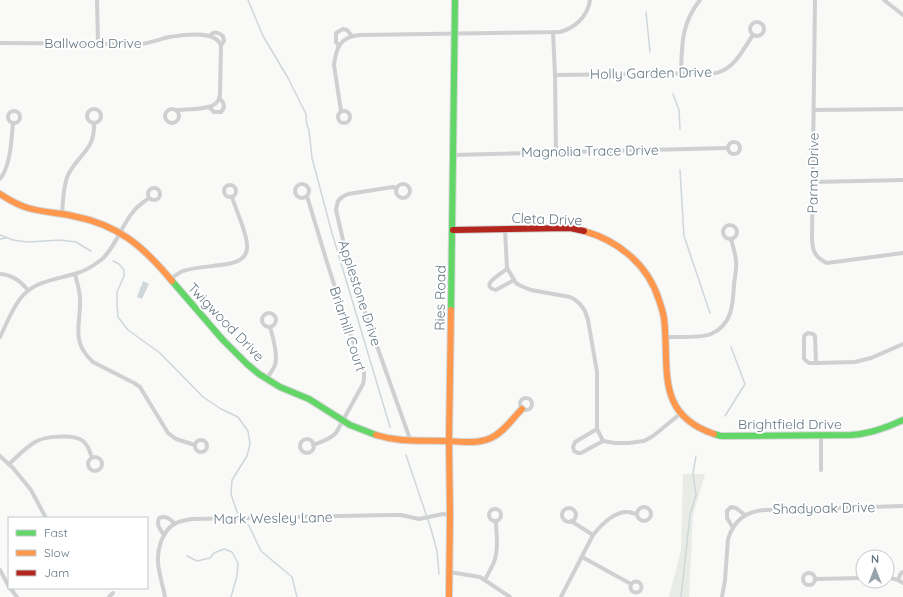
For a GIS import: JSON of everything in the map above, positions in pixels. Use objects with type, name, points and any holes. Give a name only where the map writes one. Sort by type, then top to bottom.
[{"type":"street","points":[[97,0],[98,44]]},
{"type":"street","name":"Ries Road","points":[[449,597],[449,441],[455,0]]},
{"type":"street","points":[[342,111],[334,65],[340,43],[346,38],[361,35],[565,31],[579,21],[589,8],[590,0]]},
{"type":"street","points":[[681,73],[682,42],[685,29],[691,13],[700,0]]},
{"type":"street","name":"Parma Drive","points":[[815,0],[812,246],[815,254],[827,263],[903,253]]},
{"type":"street","points":[[884,0],[903,15]]},
{"type":"street","points":[[339,46],[336,42],[336,33],[344,29],[347,30],[352,36]]},
{"type":"street","points":[[553,32],[556,152]]},
{"type":"street","name":"Ballwood Drive","points":[[0,43],[141,44],[181,35],[197,34],[215,37],[219,40],[221,45],[219,98],[223,102],[223,110],[221,112],[214,112],[209,107],[178,110]]},
{"type":"street","name":"Holly Garden Drive","points":[[555,75],[722,72],[736,61],[753,35]]},
{"type":"street","points":[[209,107],[217,103],[219,98]]},
{"type":"street","points":[[814,110],[903,109]]},
{"type":"street","points":[[62,215],[68,176],[91,143],[94,133],[94,123]]},
{"type":"street","points":[[0,179],[4,174],[8,163],[13,124]]},
{"type":"street","name":"Magnolia Trace Drive","points":[[453,155],[728,148]]},
{"type":"street","points":[[813,182],[903,180]]},
{"type":"street","name":"Applestone Drive","points":[[397,188],[393,187],[348,194],[338,201],[336,210],[346,253],[411,442]]},
{"type":"street","name":"Twigwood Drive","points":[[0,194],[17,205],[28,209],[75,217],[98,223],[130,239],[152,258],[213,330],[241,358],[266,379],[308,399],[343,421],[363,431],[376,436],[411,442],[477,442],[490,439],[499,433],[522,409]]},
{"type":"street","name":"Briarhill Court","points":[[307,196],[346,322],[364,372],[363,384],[336,433],[327,440],[313,444]]},
{"type":"street","points":[[170,280],[183,272],[208,266],[231,263],[241,259],[245,255],[247,250],[246,239],[232,197]]},
{"type":"street","points":[[0,337],[19,299],[28,290],[43,282],[75,274],[92,266],[102,259],[107,254],[134,211],[149,198]]},
{"type":"street","points":[[505,229],[507,269],[516,283],[526,288],[570,297],[578,301],[585,311],[588,320],[597,372],[596,429],[603,441],[609,443],[629,444],[644,442],[654,436],[680,414]]},
{"type":"street","name":"Cleta Drive","points":[[453,230],[579,229],[619,246],[634,258],[647,274],[655,289],[664,317],[667,381],[673,402],[680,414]]},
{"type":"street","points":[[665,337],[706,336],[723,326],[727,321],[733,303],[736,266],[735,254],[731,239]]},
{"type":"street","points":[[507,269],[491,280],[490,287],[493,290],[496,290],[514,280]]},
{"type":"street","points":[[0,274],[12,276],[28,290]]},
{"type":"street","points":[[75,274],[80,298],[78,331],[81,344],[88,357],[99,365],[134,383],[140,388],[168,433],[176,439],[195,445]]},
{"type":"street","points":[[266,379],[276,361],[270,327]]},
{"type":"street","points":[[816,363],[815,336],[808,333],[804,337],[804,359],[809,363],[816,363],[856,362],[871,358],[903,344]]},
{"type":"street","name":"Brightfield Drive","points":[[680,414],[703,430],[721,436],[869,434],[903,420]]},
{"type":"street","points":[[596,429],[575,442],[572,447],[573,449],[576,452],[581,453],[603,441]]},
{"type":"street","points":[[821,435],[821,470]]},
{"type":"street","points":[[9,464],[36,440],[52,437],[67,436],[82,440],[90,449],[92,458]]},
{"type":"street","points":[[0,456],[9,464],[31,490],[45,517]]},
{"type":"street","name":"Shadyoak Drive","points":[[733,528],[745,515],[752,512],[765,510],[903,506]]},
{"type":"street","points":[[722,597],[725,580],[728,539],[733,528],[727,518],[727,511],[731,507],[745,515]]},
{"type":"street","points":[[561,597],[593,535],[604,522],[620,513],[628,512],[637,514]]},
{"type":"street","name":"Mark Wesley Lane","points":[[175,524],[192,519],[396,515],[419,519],[443,514],[450,516]]},
{"type":"street","points":[[164,535],[158,526],[158,523],[159,518],[167,517],[175,524],[164,535],[160,544],[158,562],[165,597]]},
{"type":"street","points":[[485,580],[496,556],[496,521]]},
{"type":"street","points":[[570,521],[593,535]]},
{"type":"street","points":[[582,557],[631,584]]},
{"type":"street","points":[[0,572],[8,585]]},
{"type":"street","points":[[449,572],[474,576],[485,580],[510,597]]},
{"type":"street","points":[[898,580],[903,572]]},
{"type":"street","points":[[815,579],[855,578]]},
{"type":"street","points":[[895,579],[903,583]]},
{"type":"street","points":[[11,589],[17,597]]},
{"type":"street","points":[[109,597],[113,593]]},
{"type":"shaded area","points":[[143,281],[149,284],[142,299],[137,297]]},
{"type":"shaded area","points":[[683,474],[705,474],[693,515],[689,597],[669,597],[681,550]]},
{"type":"waterway","points":[[248,0],[263,36],[288,78],[306,114],[312,158],[332,233],[390,427]]},
{"type":"waterway","points":[[646,12],[650,52]]},
{"type":"waterway","points":[[673,94],[679,110],[680,129]]},
{"type":"waterway","points":[[680,170],[684,236],[710,313]]},
{"type":"waterway","points":[[0,235],[13,240],[28,242],[60,240],[76,242],[91,251]]},
{"type":"waterway","points":[[0,239],[6,238]]},
{"type":"waterway","points":[[113,261],[119,264],[124,270],[124,276],[117,292],[117,304],[118,317],[128,330],[160,353],[203,397],[221,409],[238,417],[248,431],[250,444],[247,456],[232,480],[231,494],[237,512],[241,516]]},
{"type":"waterway","points":[[725,416],[745,384],[731,347]]},
{"type":"waterway","points":[[406,455],[431,529],[437,551],[439,574]]},
{"type":"waterway","points":[[681,597],[690,515],[696,495],[693,473],[696,456]]},
{"type":"waterway","points":[[243,519],[249,526],[261,551],[292,577],[297,597]]},
{"type":"waterway","points":[[187,556],[197,561],[210,558],[214,553],[224,549],[232,552],[238,563],[237,576],[231,597]]},
{"type":"traffic: fast","points":[[451,310],[455,0]]},
{"type":"traffic: fast","points":[[172,281],[223,340],[259,374],[280,387],[309,399],[350,425],[376,435]]},
{"type":"traffic: fast","points":[[714,434],[721,436],[851,435],[878,430],[903,420]]},
{"type":"traffic: slow","points":[[0,194],[28,208],[89,220],[117,231],[140,247],[172,281]]},
{"type":"traffic: slow","points":[[584,231],[597,235],[620,248],[640,265],[648,276],[654,287],[664,316],[667,371],[673,401],[682,414],[695,425],[714,434]]},
{"type":"traffic: slow","points":[[449,597],[451,310]]},
{"type":"traffic: slow","points":[[376,435],[385,438],[412,441],[475,442],[486,440],[496,435],[508,425],[522,409]]},
{"type":"traffic: jam","points":[[453,230],[570,228],[584,231]]}]
